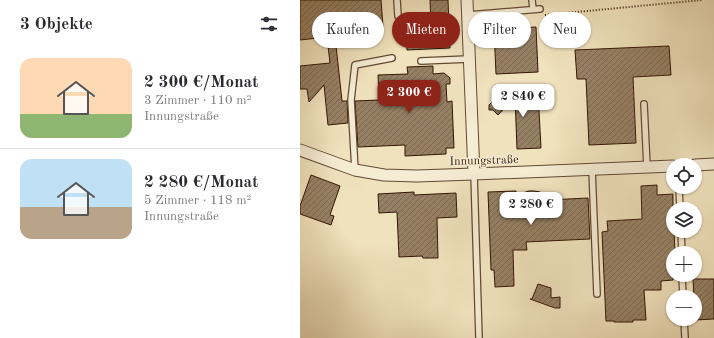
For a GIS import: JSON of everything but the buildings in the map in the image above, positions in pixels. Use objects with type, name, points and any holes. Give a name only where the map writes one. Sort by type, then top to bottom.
[{"type":"street","points":[[467,0],[468,15]]},
{"type":"street","points":[[469,48],[474,174]]},
{"type":"street","name":"Innungstraße","points":[[300,150],[355,170],[384,175],[417,176],[666,166]]},
{"type":"street","points":[[702,165],[714,164]]},
{"type":"lane","points":[[397,0],[398,12]]},
{"type":"lane","points":[[532,0],[533,9]]},
{"type":"lane","points":[[500,12],[540,9]]},
{"type":"lane","points":[[355,170],[351,100],[355,65],[392,58]]},
{"type":"lane","points":[[421,61],[469,59]]},
{"type":"lane","points":[[644,104],[647,167]]},
{"type":"lane","points":[[592,169],[596,294]]},
{"type":"lane","points":[[474,174],[479,338]]},
{"type":"lane","points":[[684,326],[685,338]]},
{"type":"path","points":[[538,15],[702,0]]}]
